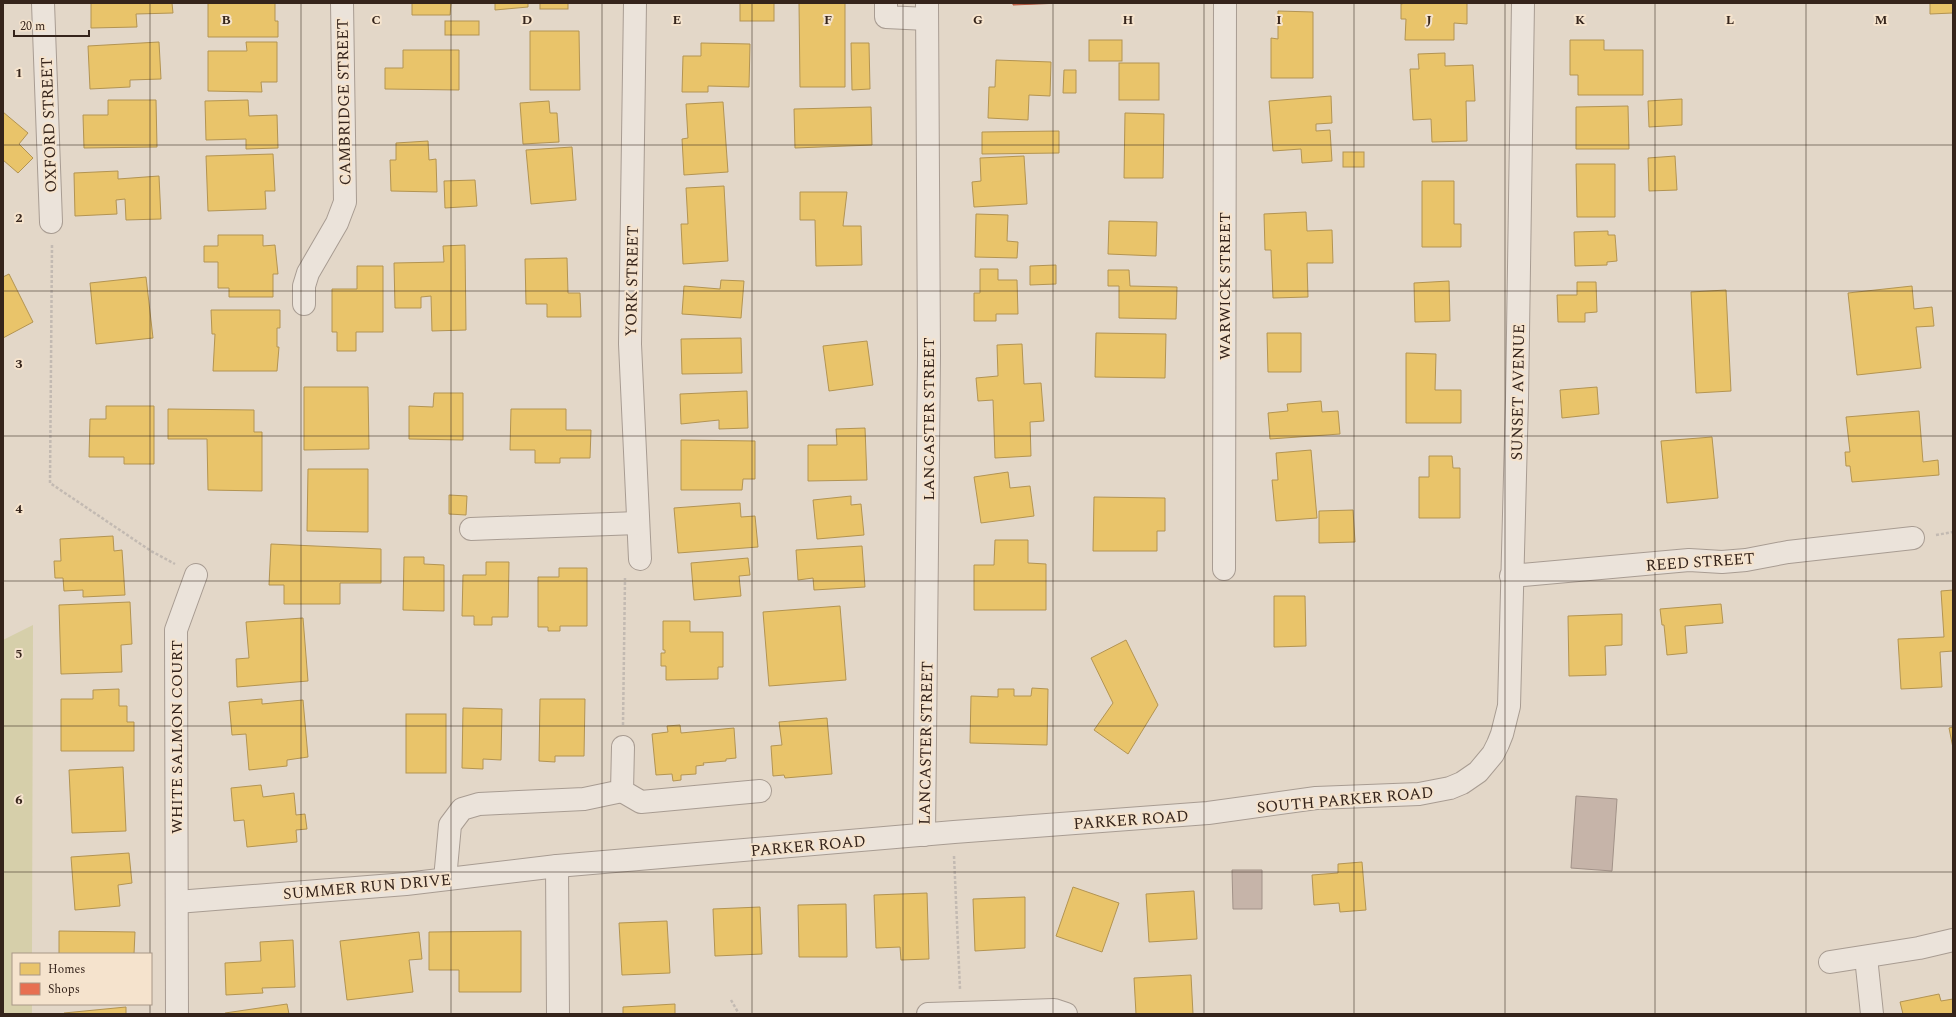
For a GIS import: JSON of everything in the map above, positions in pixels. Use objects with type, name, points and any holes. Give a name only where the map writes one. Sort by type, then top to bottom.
[{"type":"street","name":"OXFORD STREET","points":[[43,3],[51,222]]},
{"type":"street","name":"CAMBRIDGE STREET","points":[[304,304],[304,286],[308,273],[337,223],[345,202],[342,3]]},
{"type":"street","name":"YORK STREET","points":[[635,3],[630,344],[640,559]]},
{"type":"street","points":[[886,3],[886,17],[927,11]]},
{"type":"street","name":"WARWICK STREET","points":[[1224,569],[1225,3]]},
{"type":"street","name":"SUNSET AVENUE","points":[[1478,772],[1498,744],[1509,706],[1511,576],[1517,399],[1523,3]]},
{"type":"street","name":"LANCASTER STREET","points":[[924,835],[929,363],[927,11]]},
{"type":"street","points":[[471,529],[638,523]]},
{"type":"street","name":"REED STREET","points":[[1511,576],[1689,560],[1722,562],[1746,560],[1788,552],[1913,538]]},
{"type":"street","name":"WHITE SALMON COURT","points":[[177,1014],[176,630],[196,576]]},
{"type":"street","points":[[622,791],[623,747]]},
{"type":"street","name":"SOUTH PARKER ROAD","points":[[1208,813],[1316,798],[1390,796],[1438,791],[1462,783],[1478,772]]},
{"type":"street","points":[[445,879],[450,826],[462,809],[479,804],[584,799],[622,791],[641,802],[760,791]]},
{"type":"street","name":"PARKER ROAD","points":[[557,866],[924,835],[954,842],[1208,813]]},
{"type":"street","points":[[557,866],[558,1014]]},
{"type":"street","name":"SUMMER RUN DRIVE","points":[[177,902],[445,879],[557,866]]},
{"type":"street","points":[[1830,962],[1866,957],[1953,940]]},
{"type":"street","points":[[1866,957],[1872,1014]]},
{"type":"street","points":[[928,1014],[1054,1010],[1066,1014]]},
{"type":"path","points":[[51,222],[50,483],[151,551],[168,560]]},
{"type":"path","points":[[623,747],[625,568],[640,559]]},
{"type":"path","points":[[954,842],[960,981]]},
{"type":"path","points":[[731,1000],[740,1014]]},
{"type":"shaded area","points":[[33,625],[32,953],[12,953],[12,1005],[32,1005],[32,1014],[3,1014],[3,640]]},
{"type":"building: Homes","points":[[91,3],[172,3],[173,13],[136,14],[137,27],[91,28]]},
{"type":"building: Homes","points":[[208,3],[275,3],[275,21],[278,21],[278,37],[208,37]]},
{"type":"building: Homes","points":[[412,3],[451,3],[450,15],[412,15]]},
{"type":"building: Homes","points":[[495,3],[528,3],[528,7],[495,10]]},
{"type":"building: Homes","points":[[540,3],[568,3],[568,9],[540,9]]},
{"type":"building: Homes","points":[[740,3],[774,3],[774,21],[740,21]]},
{"type":"building: Homes","points":[[799,3],[845,3],[845,87],[800,87]]},
{"type":"building: Homes","points":[[1467,3],[1467,24],[1454,23],[1454,40],[1405,40],[1406,19],[1401,19],[1401,4]]},
{"type":"building: Homes","points":[[1930,3],[1953,3],[1953,13],[1930,14]]},
{"type":"building: Homes","points":[[1278,11],[1313,12],[1313,78],[1271,78],[1271,38],[1278,39]]},
{"type":"building: Homes","points":[[445,21],[479,21],[479,35],[445,35]]},
{"type":"building: Homes","points":[[530,31],[579,31],[580,90],[530,90]]},
{"type":"building: Homes","points":[[1089,40],[1122,40],[1122,61],[1089,61]]},
{"type":"building: Homes","points":[[1570,40],[1604,40],[1604,50],[1643,50],[1643,95],[1578,95],[1578,75],[1570,75]]},
{"type":"building: Homes","points":[[159,42],[161,79],[130,80],[130,87],[90,89],[88,46]]},
{"type":"building: Homes","points":[[246,42],[277,42],[277,82],[261,82],[262,92],[208,91],[208,51],[247,51]]},
{"type":"building: Homes","points":[[701,43],[750,44],[749,87],[708,86],[708,92],[682,92],[683,56],[701,56]]},
{"type":"building: Homes","points":[[851,43],[869,43],[870,89],[852,90]]},
{"type":"building: Homes","points":[[403,50],[459,50],[459,90],[385,89],[385,68],[403,68]]},
{"type":"building: Homes","points":[[1445,53],[1445,66],[1473,65],[1475,101],[1466,101],[1467,141],[1432,142],[1431,119],[1413,120],[1410,69],[1419,69],[1418,54]]},
{"type":"building: Homes","points":[[996,60],[1051,62],[1050,96],[1029,95],[1028,120],[988,118],[989,87],[995,87]]},
{"type":"building: Homes","points":[[1119,63],[1159,63],[1159,100],[1119,100]]},
{"type":"building: Homes","points":[[1064,70],[1076,70],[1076,93],[1063,93]]},
{"type":"building: Homes","points":[[1331,96],[1332,123],[1316,124],[1316,131],[1330,130],[1332,161],[1302,163],[1301,149],[1273,151],[1269,101]]},
{"type":"building: Homes","points":[[1682,99],[1682,125],[1649,127],[1648,101]]},
{"type":"building: Homes","points":[[108,100],[156,100],[157,147],[84,148],[83,115],[108,115]]},
{"type":"building: Homes","points":[[248,100],[249,116],[277,115],[278,148],[246,149],[246,139],[206,140],[205,101]]},
{"type":"building: Homes","points":[[549,101],[550,113],[557,113],[559,142],[523,144],[520,103]]},
{"type":"building: Homes","points":[[723,102],[728,172],[684,175],[682,139],[688,138],[686,104]]},
{"type":"building: Homes","points":[[1628,106],[1629,149],[1576,149],[1576,107]]},
{"type":"building: Homes","points":[[871,107],[872,145],[795,148],[794,109]]},
{"type":"building: Homes","points":[[3,112],[28,133],[19,144],[33,158],[18,173],[3,160]]},
{"type":"building: Homes","points":[[1125,113],[1164,114],[1163,178],[1124,178]]},
{"type":"building: Homes","points":[[1059,131],[1059,153],[982,154],[982,132]]},
{"type":"building: Homes","points":[[428,141],[429,160],[436,159],[437,192],[391,191],[390,160],[396,160],[396,143]]},
{"type":"building: Homes","points":[[572,147],[576,200],[531,204],[526,150]]},
{"type":"building: Homes","points":[[1343,152],[1364,152],[1364,167],[1343,167]]},
{"type":"building: Homes","points":[[273,154],[275,191],[265,191],[266,209],[208,211],[206,156]]},
{"type":"building: Homes","points":[[1024,156],[1027,204],[974,207],[972,182],[981,181],[980,158]]},
{"type":"building: Homes","points":[[1675,156],[1677,190],[1649,191],[1648,158]]},
{"type":"building: Homes","points":[[1576,164],[1615,164],[1615,217],[1577,217]]},
{"type":"building: Homes","points":[[118,171],[118,179],[159,176],[161,219],[126,220],[125,199],[116,200],[117,214],[75,216],[74,173]]},
{"type":"building: Homes","points":[[475,180],[477,206],[445,208],[444,181]]},
{"type":"building: Homes","points":[[1422,181],[1454,181],[1454,224],[1461,224],[1461,247],[1422,247]]},
{"type":"building: Homes","points":[[724,186],[728,261],[683,264],[681,224],[688,224],[686,188]]},
{"type":"building: Homes","points":[[800,192],[847,192],[843,226],[861,226],[862,265],[816,266],[815,220],[800,220]]},
{"type":"building: Homes","points":[[1306,212],[1307,231],[1332,230],[1333,263],[1307,263],[1308,297],[1273,298],[1271,250],[1265,250],[1264,214]]},
{"type":"building: Homes","points":[[976,214],[1008,215],[1007,241],[1018,242],[1017,258],[975,257]]},
{"type":"building: Homes","points":[[1109,221],[1157,222],[1156,256],[1108,254]]},
{"type":"building: Homes","points":[[1608,231],[1608,235],[1615,235],[1617,261],[1607,262],[1607,265],[1575,266],[1574,232]]},
{"type":"building: Homes","points":[[218,235],[263,235],[263,246],[275,245],[278,274],[273,274],[273,297],[229,297],[229,288],[218,288],[218,262],[204,262],[204,246],[218,246]]},
{"type":"building: Homes","points":[[465,245],[466,330],[432,331],[431,296],[421,297],[421,308],[395,308],[394,263],[444,262],[443,246]]},
{"type":"building: Homes","points":[[567,258],[568,293],[580,293],[581,317],[547,317],[547,304],[526,304],[525,259]]},
{"type":"building: Homes","points":[[1056,265],[1056,284],[1030,285],[1030,266]]},
{"type":"building: Homes","points":[[357,266],[383,266],[383,332],[356,332],[356,351],[337,351],[337,332],[332,332],[332,289],[357,289]]},
{"type":"building: Homes","points":[[980,269],[998,269],[998,280],[1017,280],[1018,314],[996,314],[996,321],[974,321],[974,293],[980,293]]},
{"type":"building: Homes","points":[[1108,270],[1129,270],[1130,286],[1177,287],[1176,319],[1119,318],[1119,286],[1108,286]]},
{"type":"building: Homes","points":[[9,274],[33,322],[3,338],[3,277]]},
{"type":"building: Homes","points":[[146,277],[153,338],[96,344],[90,283]]},
{"type":"building: Homes","points":[[721,280],[744,281],[741,318],[682,314],[684,286],[720,289]]},
{"type":"building: Homes","points":[[1449,281],[1450,321],[1415,322],[1414,283]]},
{"type":"building: Homes","points":[[1577,282],[1596,282],[1597,312],[1585,313],[1585,322],[1558,322],[1557,295],[1577,295]]},
{"type":"building: Homes","points":[[1912,286],[1914,309],[1932,307],[1934,326],[1916,327],[1921,368],[1857,375],[1848,293]]},
{"type":"building: Homes","points":[[1726,290],[1731,391],[1696,393],[1691,292]]},
{"type":"building: Homes","points":[[211,310],[280,310],[280,328],[277,328],[277,347],[279,347],[277,371],[213,371],[215,334],[212,334]]},
{"type":"building: Homes","points":[[1096,333],[1166,334],[1165,378],[1095,377]]},
{"type":"building: Homes","points":[[1267,333],[1301,333],[1301,372],[1268,372]]},
{"type":"building: Homes","points":[[741,338],[742,373],[682,374],[681,339]]},
{"type":"building: Homes","points":[[867,341],[873,385],[829,391],[823,346]]},
{"type":"building: Homes","points":[[1022,344],[1024,384],[1041,383],[1044,421],[1030,422],[1031,456],[995,458],[993,400],[978,401],[976,378],[998,376],[997,345]]},
{"type":"building: Homes","points":[[1406,353],[1436,354],[1435,390],[1461,390],[1461,423],[1406,423]]},
{"type":"building: Homes","points":[[304,387],[368,387],[369,449],[304,450]]},
{"type":"building: Homes","points":[[1597,387],[1599,414],[1562,418],[1560,390]]},
{"type":"building: Homes","points":[[747,391],[748,428],[719,429],[719,420],[681,424],[680,394]]},
{"type":"building: Homes","points":[[434,393],[463,393],[463,440],[409,439],[409,406],[433,407]]},
{"type":"building: Homes","points":[[1321,401],[1322,412],[1338,411],[1340,434],[1270,439],[1268,413],[1288,411],[1287,404]]},
{"type":"building: Homes","points":[[106,406],[154,406],[154,464],[124,464],[124,457],[89,457],[90,419],[106,419]]},
{"type":"building: Homes","points":[[168,409],[254,410],[254,432],[262,432],[262,491],[208,490],[207,439],[168,439]]},
{"type":"building: Homes","points":[[511,409],[566,409],[566,430],[591,430],[590,458],[560,458],[560,463],[535,463],[535,450],[510,450]]},
{"type":"building: Homes","points":[[1919,411],[1923,462],[1938,460],[1939,475],[1852,482],[1850,466],[1846,466],[1845,452],[1850,452],[1846,417]]},
{"type":"building: Homes","points":[[865,428],[867,480],[808,481],[808,445],[837,445],[836,429]]},
{"type":"building: Homes","points":[[1712,437],[1718,498],[1667,503],[1661,441]]},
{"type":"building: Homes","points":[[681,440],[755,441],[755,479],[743,479],[742,490],[681,490]]},
{"type":"building: Homes","points":[[1311,450],[1317,518],[1276,521],[1272,480],[1278,480],[1276,453]]},
{"type":"building: Homes","points":[[1429,456],[1452,456],[1453,468],[1460,468],[1460,518],[1419,518],[1419,477],[1429,477]]},
{"type":"building: Homes","points":[[308,469],[368,469],[368,532],[307,531]]},
{"type":"building: Homes","points":[[1008,472],[1010,488],[1030,486],[1034,516],[981,523],[974,477]]},
{"type":"building: Homes","points":[[449,495],[467,496],[466,515],[449,514]]},
{"type":"building: Homes","points":[[851,496],[851,505],[861,504],[864,535],[817,539],[813,500]]},
{"type":"building: Homes","points":[[1094,497],[1165,498],[1165,531],[1157,531],[1157,551],[1093,551]]},
{"type":"building: Homes","points":[[740,503],[741,517],[755,516],[758,547],[678,553],[674,508]]},
{"type":"building: Homes","points":[[1353,510],[1355,542],[1319,543],[1319,511]]},
{"type":"building: Homes","points":[[113,536],[114,551],[122,550],[125,595],[83,597],[83,590],[64,591],[63,578],[55,578],[54,561],[61,561],[60,539]]},
{"type":"building: Homes","points":[[995,540],[1028,540],[1028,563],[1046,564],[1046,610],[974,610],[974,565],[994,565]]},
{"type":"building: Homes","points":[[271,544],[381,549],[381,583],[340,583],[340,604],[284,604],[284,585],[269,585]]},
{"type":"building: Homes","points":[[862,546],[865,587],[814,590],[813,578],[798,580],[796,550]]},
{"type":"building: Homes","points":[[404,557],[424,557],[424,564],[444,565],[444,611],[403,610]]},
{"type":"building: Homes","points":[[748,558],[750,575],[739,576],[741,596],[694,600],[691,563]]},
{"type":"building: Homes","points":[[486,562],[509,562],[508,617],[492,617],[492,625],[474,625],[474,616],[462,616],[463,575],[486,575]]},
{"type":"building: Homes","points":[[559,568],[587,568],[587,626],[560,626],[560,631],[548,631],[548,627],[538,627],[538,577],[559,577]]},
{"type":"building: Homes","points":[[1953,590],[1953,651],[1940,652],[1942,687],[1901,689],[1898,639],[1944,637],[1941,591]]},
{"type":"building: Homes","points":[[1274,596],[1305,596],[1306,646],[1274,647]]},
{"type":"building: Homes","points":[[130,602],[132,644],[121,645],[122,672],[61,674],[59,605]]},
{"type":"building: Homes","points":[[1721,604],[1723,623],[1685,626],[1687,653],[1667,655],[1664,625],[1662,625],[1660,609]]},
{"type":"building: Homes","points":[[840,606],[846,680],[769,686],[763,612]]},
{"type":"building: Homes","points":[[1622,614],[1622,645],[1605,646],[1606,675],[1569,676],[1568,616]]},
{"type":"building: Homes","points":[[303,618],[308,681],[237,687],[236,659],[249,658],[246,622]]},
{"type":"building: Homes","points":[[663,621],[690,621],[690,632],[723,632],[723,667],[718,667],[718,679],[666,680],[666,666],[661,666],[661,653],[665,653],[665,650],[663,650]]},
{"type":"building: Homes","points":[[1126,640],[1158,705],[1128,754],[1094,730],[1113,703],[1091,658]]},
{"type":"building: Homes","points":[[1032,688],[1048,689],[1047,745],[970,743],[971,696],[998,697],[998,689],[1014,689],[1014,696],[1031,696]]},
{"type":"building: Homes","points":[[119,689],[119,706],[127,706],[127,722],[134,722],[134,751],[61,751],[61,699],[93,699],[93,690]]},
{"type":"building: Homes","points":[[262,699],[262,704],[303,700],[308,757],[287,760],[287,766],[249,770],[246,734],[232,735],[229,702]]},
{"type":"building: Homes","points":[[540,699],[585,699],[584,756],[555,756],[555,762],[539,761]]},
{"type":"building: Homes","points":[[463,708],[502,709],[501,760],[483,759],[483,769],[462,768]]},
{"type":"building: Homes","points":[[406,714],[446,714],[446,773],[406,773]]},
{"type":"building: Homes","points":[[827,718],[832,774],[785,778],[784,775],[773,776],[771,746],[782,745],[779,722]]},
{"type":"building: Homes","points":[[680,725],[681,733],[734,728],[736,758],[726,759],[726,761],[703,763],[704,765],[696,766],[696,774],[681,775],[681,780],[673,781],[672,774],[656,775],[652,734],[668,732],[667,726]]},
{"type":"building: Homes","points":[[1953,727],[1953,748],[1949,728]]},
{"type":"building: Homes","points":[[123,767],[126,831],[72,833],[69,770]]},
{"type":"building: Homes","points":[[261,785],[263,797],[294,793],[296,815],[305,814],[307,829],[296,830],[297,842],[247,847],[244,820],[234,821],[231,788]]},
{"type":"building: Homes","points":[[129,853],[132,883],[118,885],[120,906],[75,910],[71,857]]},
{"type":"building: Homes","points":[[1362,862],[1366,910],[1340,912],[1339,903],[1314,905],[1312,875],[1338,873],[1338,864]]},
{"type":"building: Homes","points":[[1073,887],[1119,903],[1102,952],[1056,936]]},
{"type":"building: Homes","points":[[1194,891],[1197,939],[1149,942],[1146,894]]},
{"type":"building: Homes","points":[[927,893],[929,959],[901,960],[900,947],[876,948],[874,895]]},
{"type":"building: Homes","points":[[1025,897],[1025,948],[975,951],[973,899]]},
{"type":"building: Homes","points":[[846,904],[847,957],[799,957],[798,905]]},
{"type":"building: Homes","points":[[760,907],[762,954],[715,956],[713,909]]},
{"type":"building: Homes","points":[[667,921],[670,973],[622,975],[619,923]]},
{"type":"building: Homes","points":[[59,931],[135,932],[134,953],[59,953]]},
{"type":"building: Homes","points":[[521,931],[521,992],[459,992],[459,970],[429,970],[429,932]]},
{"type":"building: Homes","points":[[419,932],[422,959],[409,960],[413,992],[347,1000],[340,941]]},
{"type":"building: Homes","points":[[293,940],[295,987],[262,988],[263,993],[226,995],[225,963],[261,961],[260,942]]},
{"type":"building: Homes","points":[[1191,975],[1193,1014],[1136,1014],[1134,978]]},
{"type":"building: Homes","points":[[1939,994],[1941,1001],[1953,999],[1953,1014],[1903,1014],[1900,1002]]},
{"type":"building: Homes","points":[[287,1004],[289,1014],[225,1014],[225,1013]]},
{"type":"building: Homes","points":[[675,1004],[675,1014],[623,1014],[623,1007]]},
{"type":"building: Homes","points":[[126,1007],[126,1014],[64,1014],[64,1013]]},
{"type":"building: Shops","points":[[1013,3],[1061,3],[1013,5]]},
{"type":"building: Other","points":[[1576,796],[1617,799],[1612,871],[1571,868]]},
{"type":"building: Other","points":[[1232,870],[1262,870],[1262,909],[1233,909]]}]
